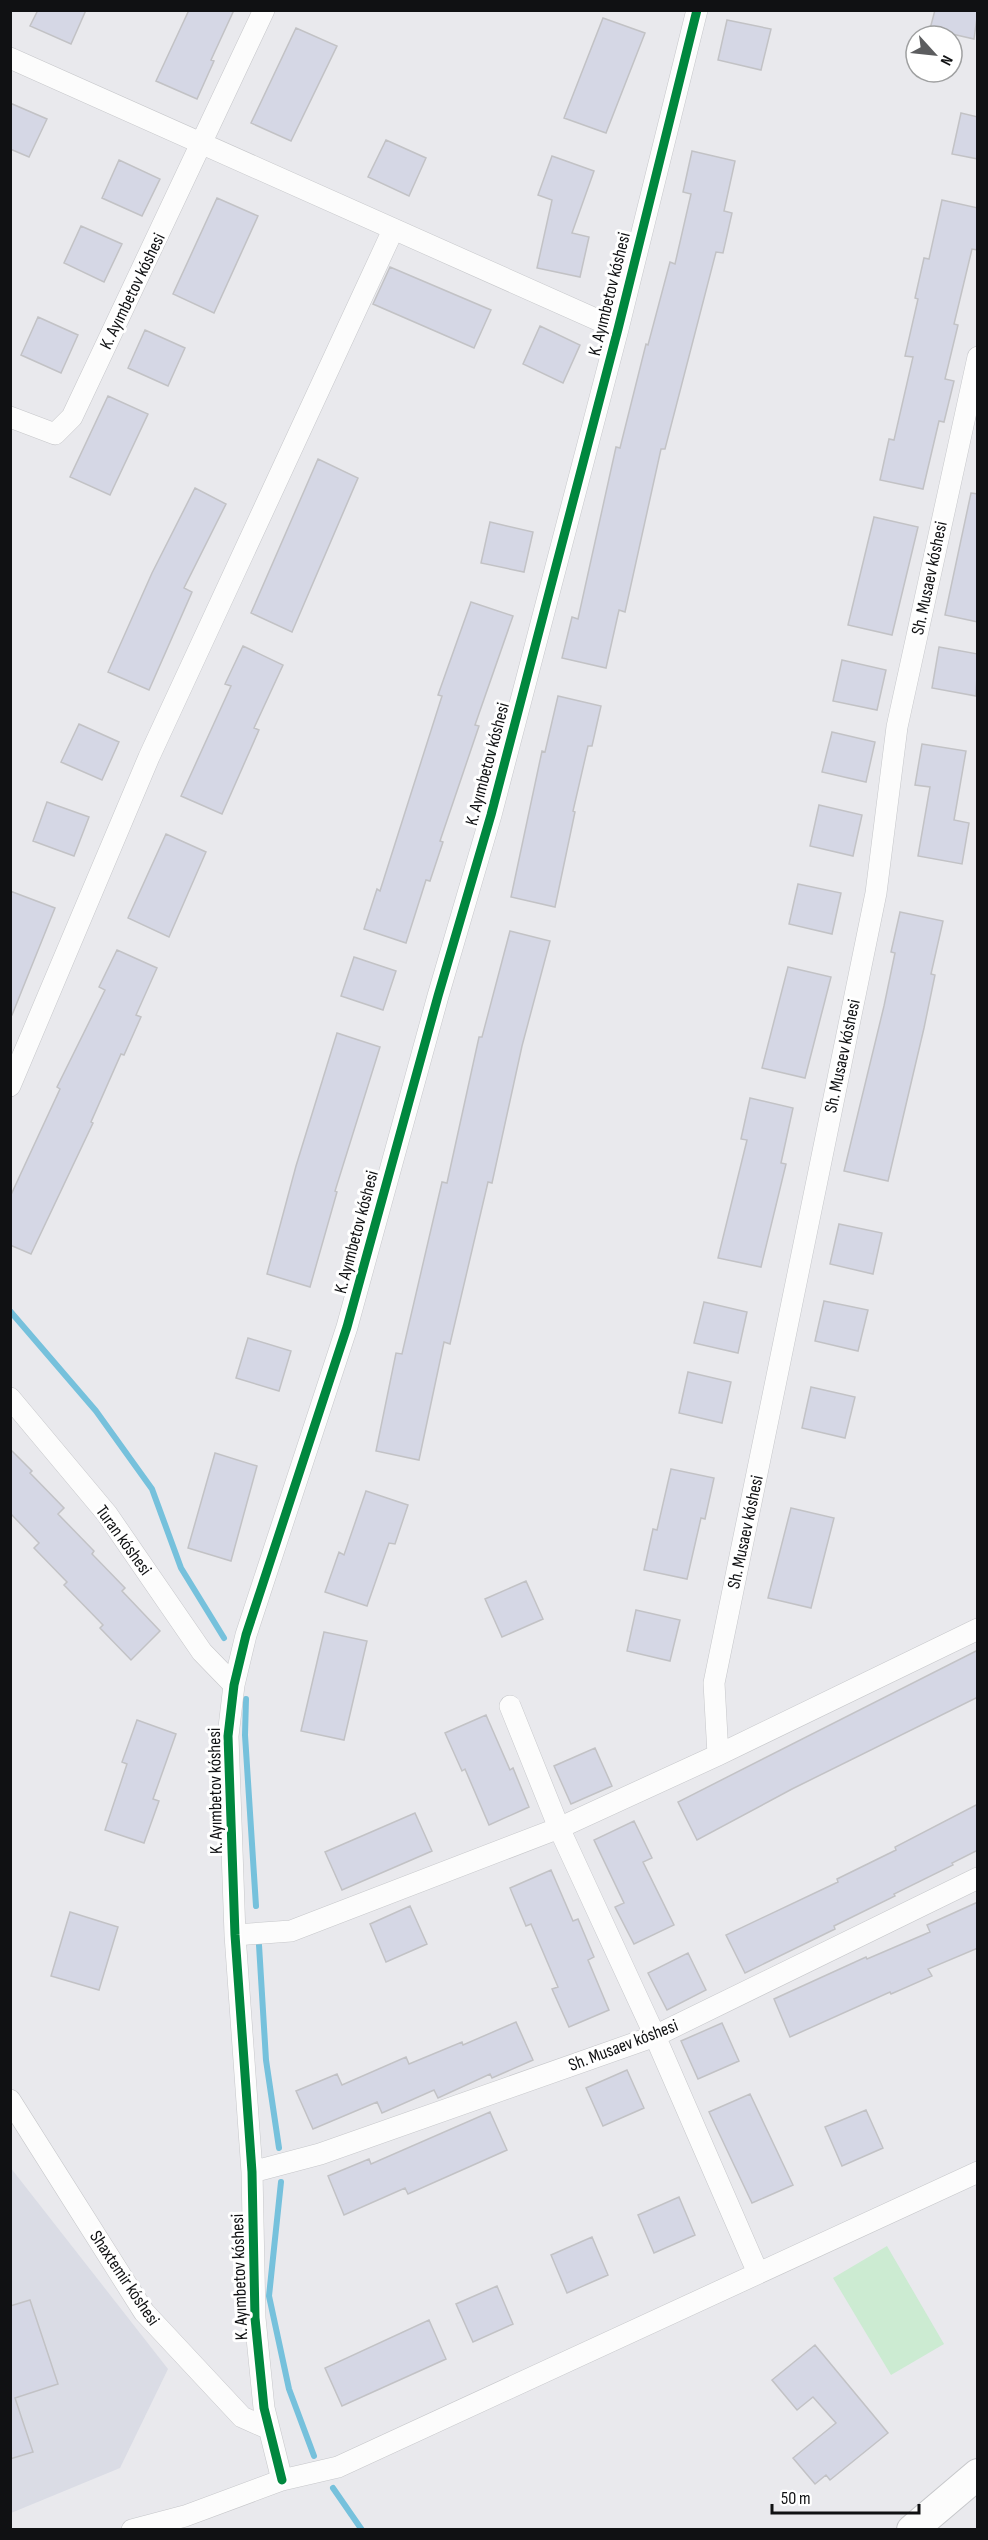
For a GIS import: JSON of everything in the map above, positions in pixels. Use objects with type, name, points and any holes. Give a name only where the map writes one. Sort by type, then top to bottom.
[{"type":"street","name":"K. Ayımbetov kóshesi","points":[[10,417],[55,434],[72,417],[264,10]]},
{"type":"street","name":"K. Ayımbetov kóshesi","points":[[282,2480],[264,2408],[255,2318],[252,2172],[235,1935],[228,1736],[234,1685],[246,1635],[347,1327],[438,996],[491,815],[618,329],[697,10]]},
{"type":"street","name":"K. Ayımbetov kóshesi","points":[[10,58],[618,329]]},
{"type":"street","points":[[10,1086],[149,757],[393,230]]},
{"type":"street","name":"Sh. Musaev kóshesi","points":[[718,1755],[714,1683],[876,893],[897,728],[978,357]]},
{"type":"street","name":"Turan kóshesi","points":[[10,1398],[107,1514],[202,1652],[234,1685]]},
{"type":"street","points":[[235,1935],[291,1931],[559,1828],[718,1755],[978,1629]]},
{"type":"street","points":[[510,1706],[559,1828],[655,2036],[758,2273]]},
{"type":"street","name":"Sh. Musaev kóshesi","points":[[252,2172],[320,2154],[655,2036],[978,1878]]},
{"type":"street","name":"Shaxtemir kóshesi","points":[[10,2100],[144,2312],[242,2417],[269,2428]]},
{"type":"street","points":[[132,2529],[191,2523],[282,2480],[338,2467],[978,2172]]},
{"type":"street","points":[[912,2529],[978,2474]]},
{"type":"shaded area","points":[[10,2167],[168,2369],[120,2468],[11,2513]]},
{"type":"green space","points":[[887,2246],[944,2344],[891,2375],[833,2278]]},
{"type":"building","points":[[38,10],[86,10],[71,44],[30,26]]},
{"type":"building","points":[[189,10],[234,10],[211,60],[214,61],[197,99],[156,81]]},
{"type":"building","points":[[935,10],[978,10],[974,39],[964,37],[964,24],[931,24]]},
{"type":"building","points":[[603,18],[645,33],[606,133],[564,118]]},
{"type":"building","points":[[727,20],[771,29],[761,70],[718,60]]},
{"type":"building","points":[[296,28],[337,46],[291,141],[251,123]]},
{"type":"building","points":[[10,103],[47,119],[29,157],[10,149]]},
{"type":"building","points":[[961,113],[978,117],[978,159],[952,154]]},
{"type":"building","points":[[386,140],[426,158],[409,196],[368,177]]},
{"type":"building","points":[[692,151],[735,161],[724,211],[732,213],[723,253],[716,252],[665,449],[661,449],[625,612],[619,610],[606,668],[562,658],[572,617],[578,619],[616,447],[620,448],[646,344],[648,345],[670,262],[675,264],[691,194],[683,192]]},
{"type":"building","points":[[552,156],[594,171],[572,233],[589,237],[580,277],[537,268],[552,200],[538,195]]},
{"type":"building","points":[[119,160],[160,179],[142,216],[102,198]]},
{"type":"building","points":[[217,198],[258,216],[214,313],[173,294]]},
{"type":"building","points":[[942,200],[978,208],[978,250],[972,249],[954,324],[958,325],[945,379],[954,381],[944,422],[939,421],[923,489],[880,480],[889,439],[894,440],[913,357],[905,356],[918,299],[915,298],[924,258],[929,259]]},
{"type":"building","points":[[81,226],[122,244],[104,282],[64,263]]},
{"type":"building","points":[[390,267],[491,310],[474,348],[373,304]]},
{"type":"building","points":[[38,317],[78,335],[61,373],[21,355]]},
{"type":"building","points":[[540,326],[580,345],[563,383],[523,364]]},
{"type":"building","points":[[145,330],[185,348],[168,386],[128,368]]},
{"type":"building","points":[[108,396],[148,414],[110,495],[70,477]]},
{"type":"building","points":[[318,459],[358,478],[292,632],[251,613]]},
{"type":"building","points":[[195,488],[226,504],[184,588],[192,592],[149,690],[108,672],[152,573]]},
{"type":"building","points":[[971,493],[978,494],[978,622],[945,615]]},
{"type":"building","points":[[874,517],[918,527],[892,635],[848,625]]},
{"type":"building","points":[[490,522],[533,532],[524,572],[481,563]]},
{"type":"building","points":[[471,602],[513,616],[475,725],[479,726],[440,841],[443,842],[430,881],[426,880],[406,943],[364,929],[377,889],[380,891],[442,696],[438,695]]},
{"type":"building","points":[[243,646],[283,665],[254,728],[259,730],[222,814],[181,796],[231,686],[225,684]]},
{"type":"building","points":[[939,647],[978,654],[976,696],[932,688]]},
{"type":"building","points":[[842,660],[886,670],[877,710],[833,701]]},
{"type":"building","points":[[558,696],[601,706],[592,746],[588,746],[573,811],[575,812],[555,907],[511,897],[542,751],[545,752]]},
{"type":"building","points":[[79,724],[119,742],[102,780],[61,762]]},
{"type":"building","points":[[832,732],[875,742],[866,782],[822,772]]},
{"type":"building","points":[[922,744],[966,751],[954,820],[969,823],[962,864],[918,856],[930,787],[915,785]]},
{"type":"building","points":[[47,802],[89,817],[74,856],[33,841]]},
{"type":"building","points":[[819,805],[862,815],[853,856],[810,846]]},
{"type":"building","points":[[166,834],[206,852],[169,937],[128,918]]},
{"type":"building","points":[[798,884],[841,893],[832,934],[789,924]]},
{"type":"building","points":[[10,891],[55,908],[12,1015],[10,1015]]},
{"type":"building","points":[[900,912],[943,921],[931,974],[935,975],[924,1028],[888,1181],[844,1171],[884,1006],[895,953],[891,952]]},
{"type":"building","points":[[510,931],[550,941],[522,1046],[492,1183],[488,1182],[450,1344],[444,1342],[419,1460],[376,1451],[396,1353],[402,1354],[442,1182],[447,1183],[479,1037],[482,1037]]},
{"type":"building","points":[[117,950],[157,968],[136,1015],[141,1017],[124,1055],[121,1054],[91,1122],[93,1123],[31,1254],[10,1245],[10,1197],[60,1089],[57,1087],[105,990],[99,987]]},
{"type":"building","points":[[354,957],[396,971],[383,1010],[341,996]]},
{"type":"building","points":[[788,967],[831,977],[805,1078],[762,1068]]},
{"type":"building","points":[[337,1033],[380,1047],[335,1191],[337,1192],[310,1287],[267,1274],[296,1166]]},
{"type":"building","points":[[750,1098],[793,1108],[781,1163],[786,1164],[761,1267],[718,1258],[747,1140],[741,1139]]},
{"type":"building","points":[[839,1224],[882,1233],[873,1274],[830,1264]]},
{"type":"building","points":[[824,1301],[868,1310],[858,1351],[815,1341]]},
{"type":"building","points":[[704,1302],[747,1312],[738,1353],[694,1343]]},
{"type":"building","points":[[248,1338],[291,1351],[279,1391],[236,1378]]},
{"type":"building","points":[[688,1372],[731,1382],[722,1423],[679,1413]]},
{"type":"building","points":[[811,1387],[855,1397],[845,1438],[802,1428]]},
{"type":"building","points":[[10,1449],[64,1508],[58,1514],[94,1551],[92,1554],[125,1588],[122,1591],[160,1631],[131,1660],[100,1628],[103,1625],[64,1585],[67,1582],[34,1548],[39,1543],[10,1513]]},
{"type":"building","points":[[215,1453],[257,1466],[231,1561],[188,1548]]},
{"type":"building","points":[[671,1469],[714,1478],[705,1519],[701,1518],[687,1579],[644,1570],[653,1529],[657,1530]]},
{"type":"building","points":[[366,1491],[408,1505],[395,1544],[389,1543],[367,1606],[325,1592],[339,1552],[344,1555]]},
{"type":"building","points":[[791,1508],[834,1518],[811,1608],[768,1598]]},
{"type":"building","points":[[526,1581],[543,1619],[502,1637],[485,1599]]},
{"type":"building","points":[[636,1610],[680,1620],[670,1661],[627,1651]]},
{"type":"building","points":[[324,1632],[367,1641],[344,1740],[301,1731]]},
{"type":"building","points":[[978,1650],[978,1697],[792,1789],[697,1840],[678,1802]]},
{"type":"building","points":[[486,1715],[510,1770],[513,1768],[529,1807],[489,1825],[465,1769],[462,1771],[445,1733]]},
{"type":"building","points":[[137,1720],[176,1734],[153,1799],[159,1801],[144,1843],[105,1830],[127,1764],[122,1762]]},
{"type":"building","points":[[595,1748],[612,1786],[571,1804],[554,1766]]},
{"type":"building","points":[[978,1804],[978,1850],[894,1894],[895,1896],[834,1926],[835,1929],[745,1973],[726,1935],[838,1882],[837,1879],[896,1850],[895,1847]]},
{"type":"building","points":[[415,1813],[432,1851],[342,1890],[325,1852]]},
{"type":"building","points":[[634,1821],[652,1858],[643,1862],[674,1925],[634,1944],[615,1907],[624,1903],[594,1840]]},
{"type":"building","points":[[551,1870],[573,1921],[578,1919],[594,1957],[588,1960],[609,2010],[569,2027],[552,1989],[558,1987],[531,1924],[526,1926],[510,1888]]},
{"type":"building","points":[[978,1902],[978,1948],[928,1969],[932,1976],[891,1994],[890,1992],[790,2037],[774,1999],[866,1957],[867,1959],[930,1932],[927,1925]]},
{"type":"building","points":[[410,1906],[427,1944],[386,1962],[370,1924]]},
{"type":"building","points":[[70,1912],[118,1927],[99,1990],[51,1976]]},
{"type":"building","points":[[688,1953],[706,1990],[667,2010],[648,1973]]},
{"type":"building","points":[[516,2022],[533,2060],[492,2078],[490,2074],[438,2098],[434,2090],[382,2113],[377,2102],[313,2129],[296,2091],[337,2074],[342,2085],[406,2057],[409,2064],[462,2042],[463,2045]]},
{"type":"building","points":[[722,2023],[739,2061],[698,2079],[681,2041]]},
{"type":"building","points":[[627,2070],[644,2108],[603,2126],[586,2088]]},
{"type":"building","points":[[750,2094],[793,2185],[752,2203],[709,2112]]},
{"type":"building","points":[[866,2110],[883,2148],[842,2166],[825,2127]]},
{"type":"building","points":[[490,2112],[507,2150],[408,2194],[405,2188],[344,2215],[328,2176],[369,2159],[371,2164]]},
{"type":"building","points":[[679,2197],[695,2235],[654,2253],[638,2215]]},
{"type":"building","points":[[592,2237],[608,2275],[567,2293],[551,2255]]},
{"type":"building","points":[[497,2286],[513,2324],[473,2342],[456,2304]]},
{"type":"building","points":[[30,2300],[58,2384],[15,2398],[33,2452],[10,2459],[10,2306]]},
{"type":"building","points":[[429,2320],[446,2359],[342,2406],[325,2368]]},
{"type":"building","points":[[815,2345],[888,2433],[830,2480],[826,2475],[815,2484],[793,2458],[836,2423],[813,2397],[797,2410],[772,2380]]},
{"type":"waterway","points":[[10,1311],[96,1411],[152,1489],[181,1568],[224,1638]]},
{"type":"waterway","points":[[246,1699],[245,1735],[256,1906]]},
{"type":"waterway","points":[[259,1945],[266,2060],[279,2148]]},
{"type":"waterway","points":[[281,2182],[269,2296],[289,2389],[314,2456]]},
{"type":"waterway","points":[[333,2488],[362,2530]]},
{"type":"cycle path","points":[[282,2480],[264,2408],[255,2318],[252,2172],[235,1935],[228,1736],[234,1685],[246,1635],[347,1327],[438,996],[491,815],[618,329],[697,10]]}]
